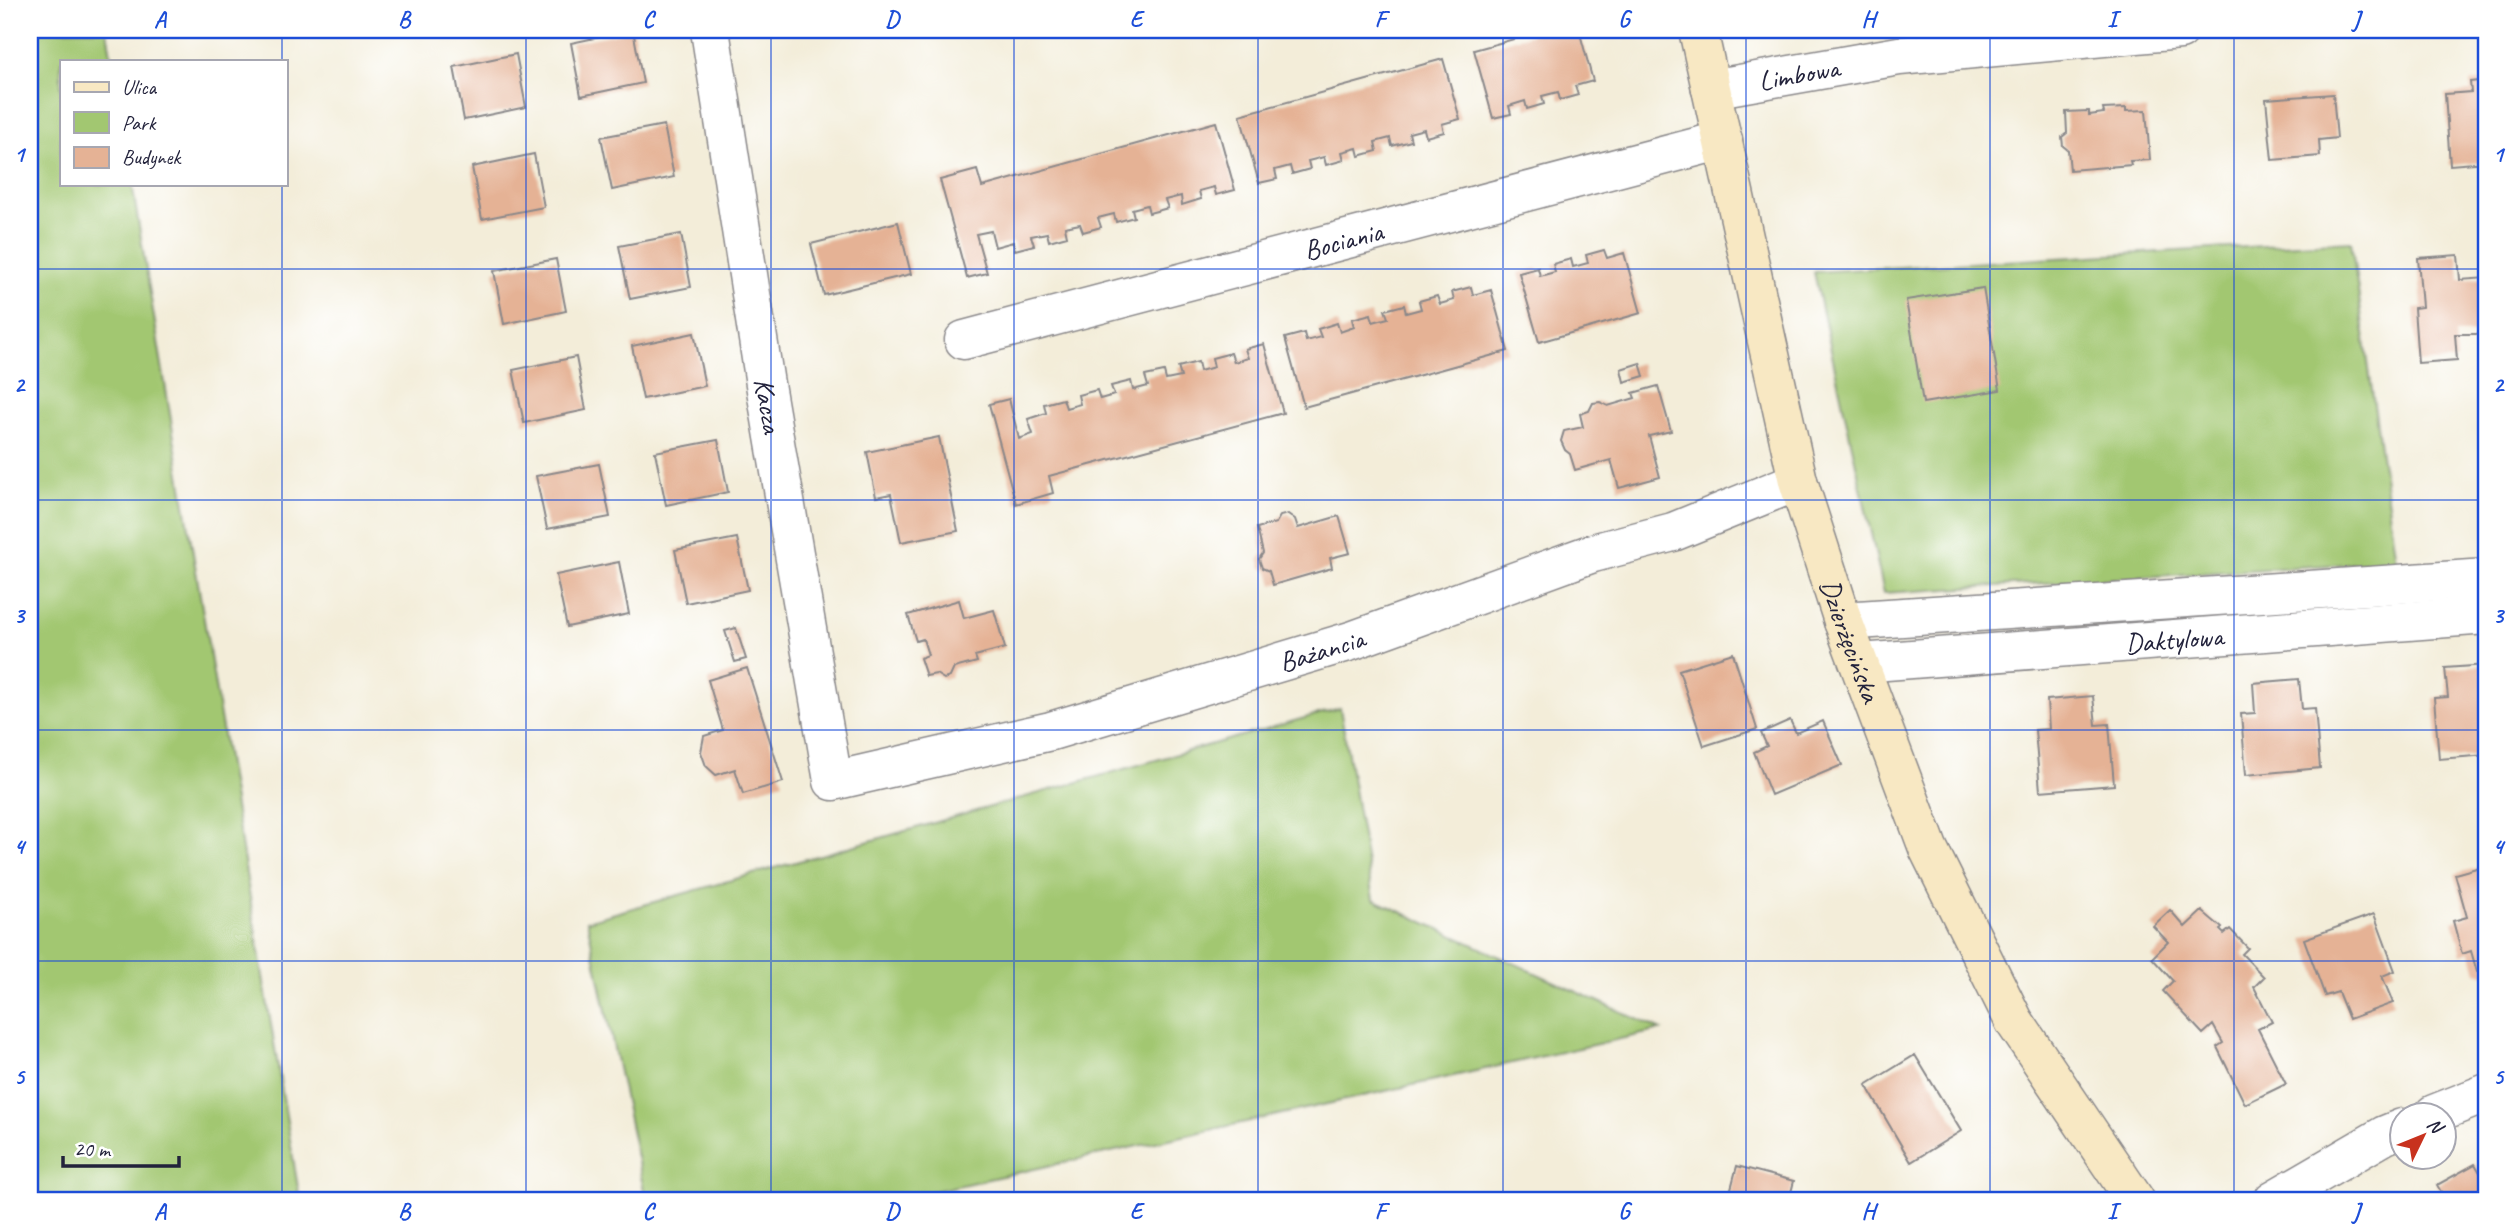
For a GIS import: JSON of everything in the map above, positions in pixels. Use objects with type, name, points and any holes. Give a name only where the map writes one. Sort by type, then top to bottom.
[{"type":"street","name":"Kacza","points":[[710,30],[765,384],[833,781]]},
{"type":"street","name":"Dzierżęcińska","points":[[1698,30],[1798,481],[1843,621],[1928,848],[2014,1021],[2135,1200]]},
{"type":"street","name":"Limbowa","points":[[1711,89],[1899,55],[2114,32],[2180,30]]},
{"type":"street","name":"Bociania","points":[[964,340],[1723,140]]},
{"type":"street","name":"Bażancia","points":[[833,781],[1051,731],[1351,640],[1593,553],[1672,532],[1798,481]]},
{"type":"street","points":[[1843,621],[2487,578]]},
{"type":"street","name":"Daktylowa","points":[[1860,663],[2487,615]]},
{"type":"street","points":[[2458,1105],[2487,1093]]},
{"type":"street","points":[[2273,1200],[2388,1134]]},
{"type":"green space","points":[[30,30],[107,30],[112,60],[60,60],[60,186],[132,186],[300,1200],[30,1200]]},
{"type":"green space","points":[[2351,241],[2396,561],[1884,593],[1814,272]]},
{"type":"green space","points":[[1340,708],[1373,899],[1661,1030],[894,1200],[646,1200],[587,921]]},
{"type":"building","points":[[633,30],[643,83],[581,96],[571,43]]},
{"type":"building","points":[[1547,30],[1579,30],[1593,81],[1575,86],[1578,95],[1560,100],[1558,92],[1542,96],[1544,104],[1527,109],[1525,101],[1509,106],[1511,114],[1493,118],[1474,50]]},
{"type":"building","points":[[516,54],[526,107],[464,120],[454,67]]},
{"type":"building","points":[[1443,59],[1460,119],[1442,124],[1444,132],[1426,137],[1424,129],[1409,133],[1411,141],[1392,146],[1390,138],[1375,142],[1377,151],[1359,156],[1357,148],[1342,152],[1344,160],[1326,165],[1324,157],[1308,161],[1310,169],[1292,174],[1290,166],[1275,170],[1277,179],[1259,183],[1240,115]]},
{"type":"building","points":[[2487,80],[2487,162],[2450,165],[2445,94],[2471,92],[2470,82]]},
{"type":"building","points":[[2333,94],[2337,138],[2319,140],[2320,156],[2272,160],[2266,99]]},
{"type":"building","points":[[2126,108],[2126,111],[2146,110],[2150,160],[2130,161],[2131,165],[2070,170],[2068,150],[2063,146],[2062,137],[2067,133],[2066,112],[2089,111],[2089,115],[2104,113],[2103,109]]},
{"type":"building","points":[[1216,122],[1235,190],[1216,195],[1214,187],[1199,191],[1201,199],[1182,205],[1181,196],[1165,200],[1168,208],[1149,213],[1147,205],[1132,209],[1134,217],[1116,222],[1114,214],[1098,218],[1101,227],[1083,232],[1080,224],[1065,227],[1067,236],[1049,241],[1047,233],[1031,236],[1034,245],[1015,250],[1013,242],[995,247],[991,231],[976,234],[987,273],[967,278],[940,180],[977,170],[982,187]]},
{"type":"building","points":[[664,125],[674,177],[612,190],[601,137]]},
{"type":"building","points":[[534,154],[544,207],[482,219],[472,167]]},
{"type":"building","points":[[898,222],[911,274],[824,295],[811,244]]},
{"type":"building","points":[[681,234],[691,287],[630,299],[619,246]]},
{"type":"building","points":[[1604,250],[1607,258],[1624,253],[1641,313],[1539,342],[1519,273],[1538,268],[1540,276],[1555,272],[1553,264],[1571,259],[1573,267],[1588,263],[1586,255]]},
{"type":"building","points":[[2458,255],[2460,280],[2487,278],[2487,334],[2455,334],[2457,360],[2418,363],[2414,308],[2422,307],[2418,258]]},
{"type":"building","points":[[556,259],[566,311],[504,324],[494,271]]},
{"type":"building","points":[[1471,287],[1473,295],[1491,290],[1508,351],[1304,407],[1285,338],[1304,333],[1306,341],[1321,337],[1318,329],[1337,323],[1340,332],[1354,327],[1352,319],[1371,314],[1373,322],[1388,318],[1385,310],[1404,305],[1406,313],[1421,309],[1419,301],[1437,296],[1440,304],[1454,300],[1452,292]]},
{"type":"building","points":[[1983,288],[2000,390],[1923,403],[1906,300]]},
{"type":"building","points":[[694,333],[705,386],[643,399],[632,346]]},
{"type":"building","points":[[1264,344],[1283,413],[1049,476],[1053,493],[1016,504],[989,404],[1009,399],[1019,439],[1033,434],[1028,419],[1046,413],[1044,404],[1063,399],[1066,408],[1080,404],[1078,395],[1097,390],[1100,399],[1114,395],[1111,386],[1131,381],[1133,390],[1148,386],[1145,376],[1164,372],[1166,380],[1181,377],[1178,367],[1198,362],[1200,371],[1214,367],[1212,358],[1231,353],[1234,362],[1248,358],[1245,349]]},
{"type":"building","points":[[576,357],[586,410],[524,423],[513,370]]},
{"type":"building","points":[[1640,363],[1644,376],[1624,382],[1621,369]]},
{"type":"building","points":[[1658,386],[1671,431],[1649,436],[1660,477],[1619,488],[1611,460],[1575,470],[1570,454],[1561,441],[1564,431],[1583,427],[1580,414],[1589,411],[1593,403],[1600,402],[1608,406],[1635,398],[1633,393]]},
{"type":"building","points":[[939,437],[958,531],[901,542],[891,494],[876,497],[867,452]]},
{"type":"building","points":[[718,440],[728,492],[666,505],[655,452]]},
{"type":"building","points":[[599,464],[610,517],[547,529],[536,476]]},
{"type":"building","points":[[1288,514],[1295,519],[1298,528],[1339,516],[1350,553],[1330,558],[1332,568],[1273,585],[1269,571],[1262,568],[1259,559],[1263,553],[1257,528],[1276,523],[1280,516]]},
{"type":"building","points":[[737,538],[748,590],[686,603],[675,550]]},
{"type":"building","points":[[619,562],[629,614],[567,627],[556,575]]},
{"type":"building","points":[[959,600],[964,618],[994,610],[1005,648],[975,656],[977,662],[954,668],[950,677],[944,679],[936,674],[926,676],[920,658],[928,655],[923,639],[916,641],[908,615]]},
{"type":"building","points":[[736,628],[746,659],[735,662],[725,631]]},
{"type":"building","points":[[1733,653],[1757,729],[1704,746],[1679,670]]},
{"type":"building","points":[[2487,665],[2487,755],[2439,759],[2434,698],[2448,697],[2445,668]]},
{"type":"building","points":[[747,668],[783,782],[743,794],[735,769],[716,775],[706,766],[701,752],[704,736],[723,730],[708,680]]},
{"type":"building","points":[[2299,679],[2302,709],[2315,708],[2320,768],[2246,775],[2241,714],[2255,713],[2253,683]]},
{"type":"building","points":[[2093,696],[2096,725],[2109,724],[2114,785],[2040,791],[2035,730],[2049,729],[2047,700]]},
{"type":"building","points":[[1790,720],[1796,733],[1823,721],[1842,765],[1771,795],[1754,752],[1767,746],[1761,733]]},
{"type":"building","points":[[2487,865],[2487,975],[2477,972],[2471,951],[2462,954],[2453,921],[2467,917],[2455,874]]},
{"type":"building","points":[[2170,910],[2185,927],[2202,911],[2222,928],[2220,930],[2224,934],[2230,929],[2248,948],[2242,954],[2264,977],[2254,987],[2272,1022],[2258,1029],[2286,1084],[2245,1104],[2217,1047],[2223,1043],[2213,1025],[2203,1034],[2163,991],[2173,981],[2152,958],[2168,942],[2153,926]]},
{"type":"building","points":[[2374,914],[2395,971],[2382,976],[2393,1003],[2349,1019],[2338,992],[2325,996],[2304,939]]},
{"type":"building","points":[[1915,1055],[1961,1131],[1911,1162],[1866,1085]]},
{"type":"building","points":[[2475,1164],[2485,1181],[2487,1179],[2487,1200],[2438,1200],[2444,1197],[2437,1185]]},
{"type":"building","points":[[1737,1166],[1794,1181],[1789,1200],[1728,1200]]}]
